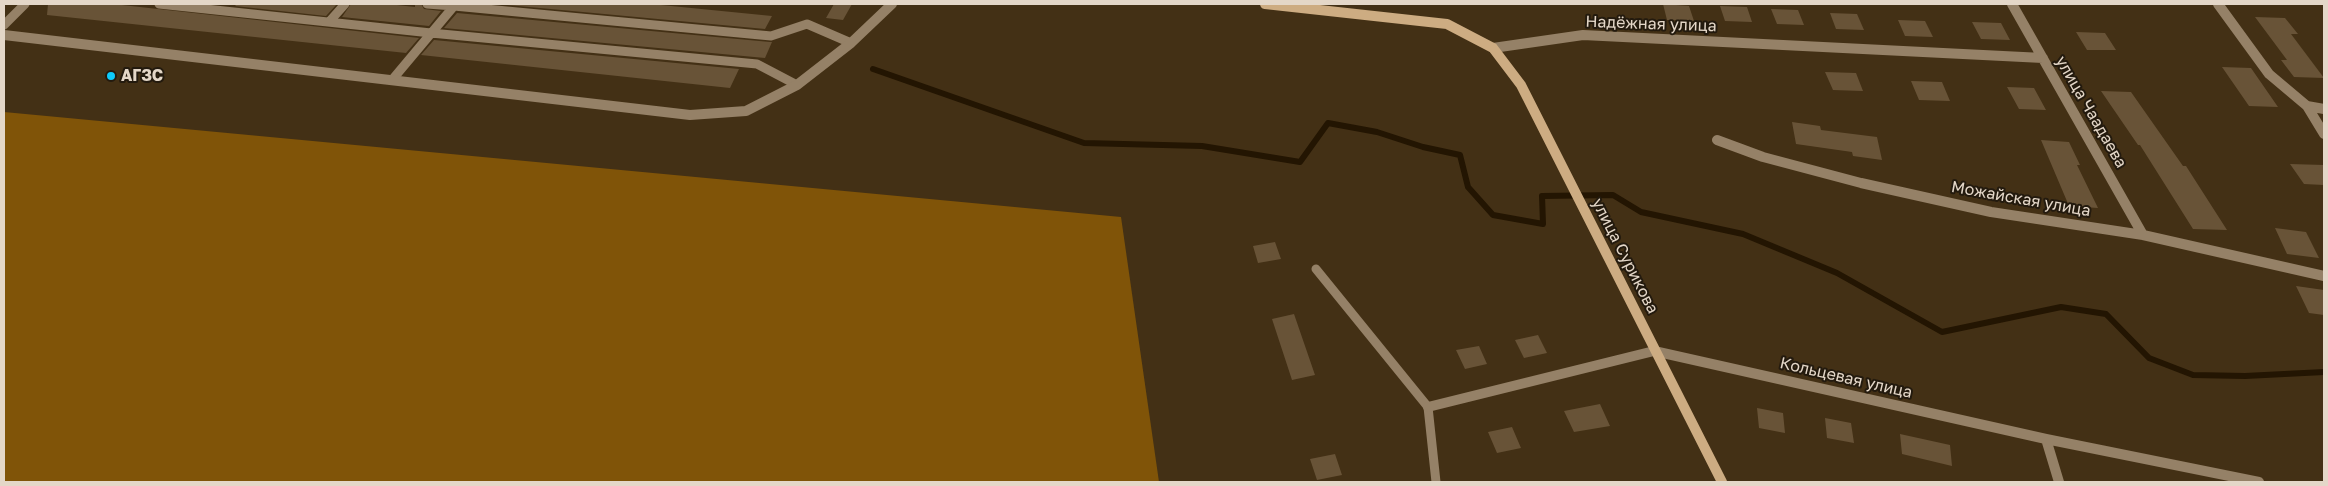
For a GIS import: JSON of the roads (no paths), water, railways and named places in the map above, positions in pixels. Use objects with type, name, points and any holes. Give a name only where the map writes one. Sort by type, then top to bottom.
[{"type":"main road","points":[[1265,4],[1320,7],[1446,24],[1494,48]]},
{"type":"main road","name":"улица Сурикова","points":[[1494,48],[1521,85],[1722,482]]},
{"type":"street","points":[[4,35],[690,115],[746,110],[797,84],[851,43],[892,4]]},
{"type":"street","name":"улица Чаадаева","points":[[2012,4],[2143,235]]},
{"type":"street","points":[[2218,4],[2269,74],[2307,106],[2324,134]]},
{"type":"street","name":"Надёжная улица","points":[[1494,48],[1583,35],[2043,58]]},
{"type":"street","points":[[2307,106],[2324,109]]},
{"type":"street","name":"Можайская улица","points":[[1716,140],[1763,157],[1861,183],[1991,212],[2143,235],[2324,276]]},
{"type":"street","name":"Кольцевая улица","points":[[1428,407],[1654,351],[2046,439],[2259,482]]},
{"type":"street","points":[[2046,439],[2059,482]]},
{"type":"lane","points":[[4,25],[25,4]]},
{"type":"lane","points":[[159,4],[431,34],[757,64],[797,84]]},
{"type":"lane","points":[[330,22],[345,4]]},
{"type":"lane","points":[[427,4],[771,36],[806,24],[851,43]]},
{"type":"lane","points":[[392,80],[454,6]]},
{"type":"lane","points":[[1316,269],[1428,407],[1436,482]]},
{"type":"waterway","points":[[873,69],[1084,143],[1202,146],[1300,162],[1328,123],[1377,132],[1423,147],[1460,155],[1468,187],[1493,215],[1543,224],[1542,196],[1613,195],[1641,212],[1743,234],[1837,273],[1942,332],[2061,307],[2106,314],[2149,358],[2193,375],[2245,376],[2324,372]]},
{"type":"place","name":"АГЗС","points":[[111,76]]}]
